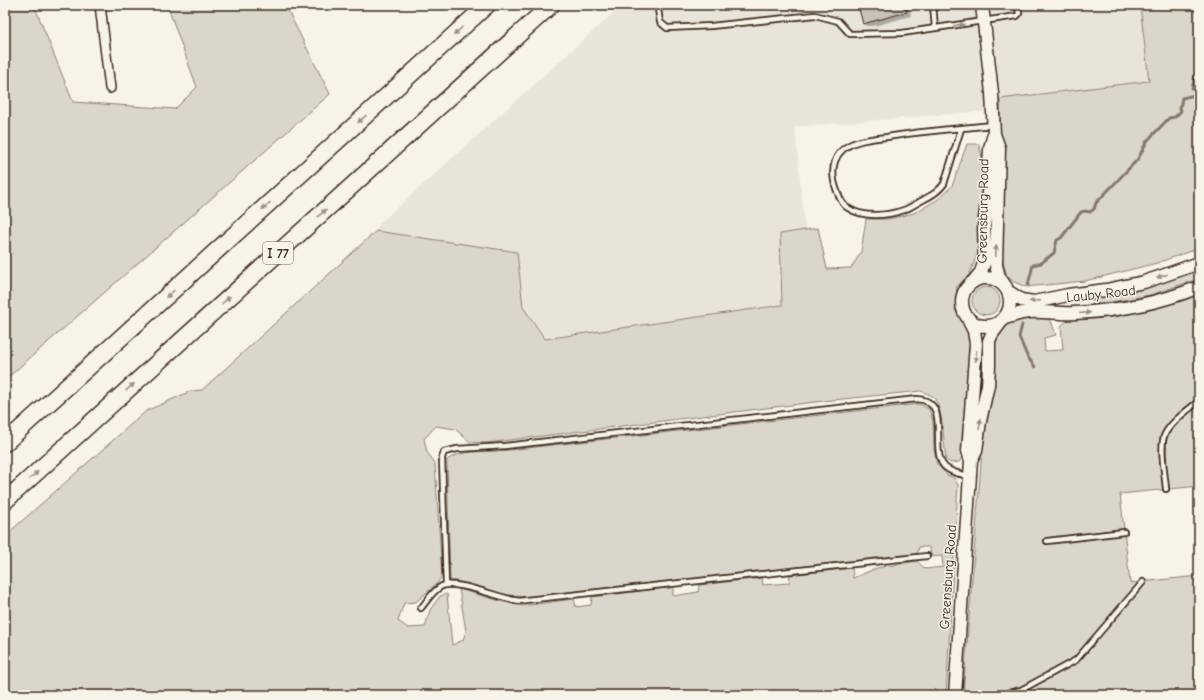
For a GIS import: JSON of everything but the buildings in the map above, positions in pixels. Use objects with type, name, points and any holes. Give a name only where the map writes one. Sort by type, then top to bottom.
[{"type":"highway","points":[[5,443],[487,5]]},
{"type":"highway","name":"I 77","points":[[5,501],[551,5]]},
{"type":"main road","name":"Greensburg Road","points":[[982,5],[992,93],[994,130],[999,148],[996,261],[999,277],[1007,290]]},
{"type":"main road","name":"Greensburg Road","points":[[973,282],[981,272],[985,260],[984,223],[988,193],[990,148],[994,130]]},
{"type":"main road","name":"Lauby Road","points":[[1007,290],[1021,300],[1034,302],[1134,284],[1198,265]]},
{"type":"main road","points":[[981,279],[991,279],[1000,282],[1007,290],[1010,306],[1009,312],[1003,320],[991,326],[984,326],[977,325],[968,319],[963,309],[962,298],[966,289],[973,282],[981,279]]},
{"type":"main road","name":"Lauby Road","points":[[1003,320],[1027,312],[1076,313],[1120,310],[1159,300],[1199,287]]},
{"type":"main road","name":"Greensburg Road","points":[[968,319],[974,331],[976,344],[968,451],[972,462]]},
{"type":"main road","name":"Greensburg Road","points":[[956,694],[970,476],[988,385],[989,341],[992,334],[1003,320]]},
{"type":"street","points":[[100,5],[110,88]]},
{"type":"lane","points":[[660,5],[658,9],[660,22],[667,28],[711,26],[815,15],[838,21],[850,34],[902,33],[984,22],[1017,16],[1019,14],[1018,5]]},
{"type":"lane","points":[[933,5],[935,28]]},
{"type":"lane","points":[[961,128],[944,184],[938,192],[904,210],[889,214],[859,214],[846,208],[839,198],[834,183],[833,169],[838,155],[845,147],[856,142],[901,134],[961,128],[994,130]]},
{"type":"lane","points":[[446,585],[442,458],[444,452],[457,449],[505,446],[924,399],[933,405],[937,415],[940,458],[945,466],[956,474],[970,476]]},
{"type":"lane","points":[[1166,489],[1162,444],[1164,434],[1199,401]]},
{"type":"lane","points":[[1047,540],[1124,532]]},
{"type":"lane","points":[[421,608],[434,592],[441,586],[446,585],[468,587],[516,601],[927,556]]},
{"type":"lane","points":[[1000,695],[1021,690],[1076,660],[1143,582]]},
{"type":"lane","points":[[956,694],[977,695]]},
{"type":"shaded area","points":[[5,5],[34,5],[73,102],[175,109],[197,87],[167,5],[286,5],[330,94],[5,380]]},
{"type":"shaded area","points":[[622,5],[975,5],[987,111],[795,127],[805,230],[780,235],[782,305],[545,339],[523,307],[517,252],[376,231],[378,225]]},
{"type":"shaded area","points":[[990,5],[1140,5],[1149,81],[1000,99]]},
{"type":"shaded area","points":[[1140,5],[1199,5],[1199,248],[1157,263],[1085,281],[1026,287],[1014,282],[1007,276],[1002,259],[1000,99],[1149,81]]},
{"type":"shaded area","points":[[967,144],[979,144],[985,170],[978,253],[969,275],[957,286],[955,310],[967,330],[971,350],[964,455],[959,462],[951,463],[946,460],[939,408],[933,397],[921,391],[823,401],[486,443],[470,442],[455,429],[436,426],[424,439],[427,452],[435,463],[442,576],[438,582],[416,602],[404,603],[398,621],[408,628],[425,627],[430,610],[440,596],[447,594],[452,645],[463,640],[466,631],[459,589],[522,606],[574,599],[576,607],[591,605],[592,597],[673,587],[673,596],[698,592],[699,585],[762,578],[763,585],[789,583],[790,575],[852,568],[853,578],[877,568],[917,561],[925,569],[943,567],[942,556],[932,557],[929,547],[919,547],[917,554],[527,597],[497,593],[450,580],[447,460],[452,457],[472,452],[500,451],[919,404],[929,409],[933,421],[934,449],[937,464],[947,475],[954,478],[958,485],[946,695],[5,695],[5,536],[146,411],[191,391],[202,390],[376,231],[517,252],[523,307],[545,339],[782,305],[780,234],[818,228],[827,269],[851,268],[861,252],[866,219],[889,219],[914,213],[937,200],[952,186]]},
{"type":"shaded area","points":[[1193,271],[1196,278],[1195,280],[1150,295],[1100,304],[1093,301],[1094,297]]},
{"type":"shaded area","points":[[986,287],[996,291],[1000,301],[996,311],[986,315],[976,311],[972,301],[976,291]]},
{"type":"shaded area","points":[[1199,294],[1199,486],[1120,494],[1130,583],[1199,576],[1199,695],[963,695],[982,451],[980,446],[992,342],[1000,329],[1012,321],[1043,315],[1051,321],[1056,335],[1044,338],[1045,351],[1063,350],[1061,326],[1072,316],[1116,317],[1183,300]]},
{"type":"waterway","points":[[1028,285],[1033,265],[1041,263],[1054,253],[1057,240],[1061,238],[1081,212],[1090,212],[1094,209],[1096,203],[1138,159],[1147,141],[1169,118],[1175,117],[1181,111],[1180,108],[1182,98],[1195,95],[1196,90],[1192,88],[1195,76],[1199,71]]},
{"type":"waterway","points":[[1022,325],[1019,337],[1027,356],[1035,367]]}]
